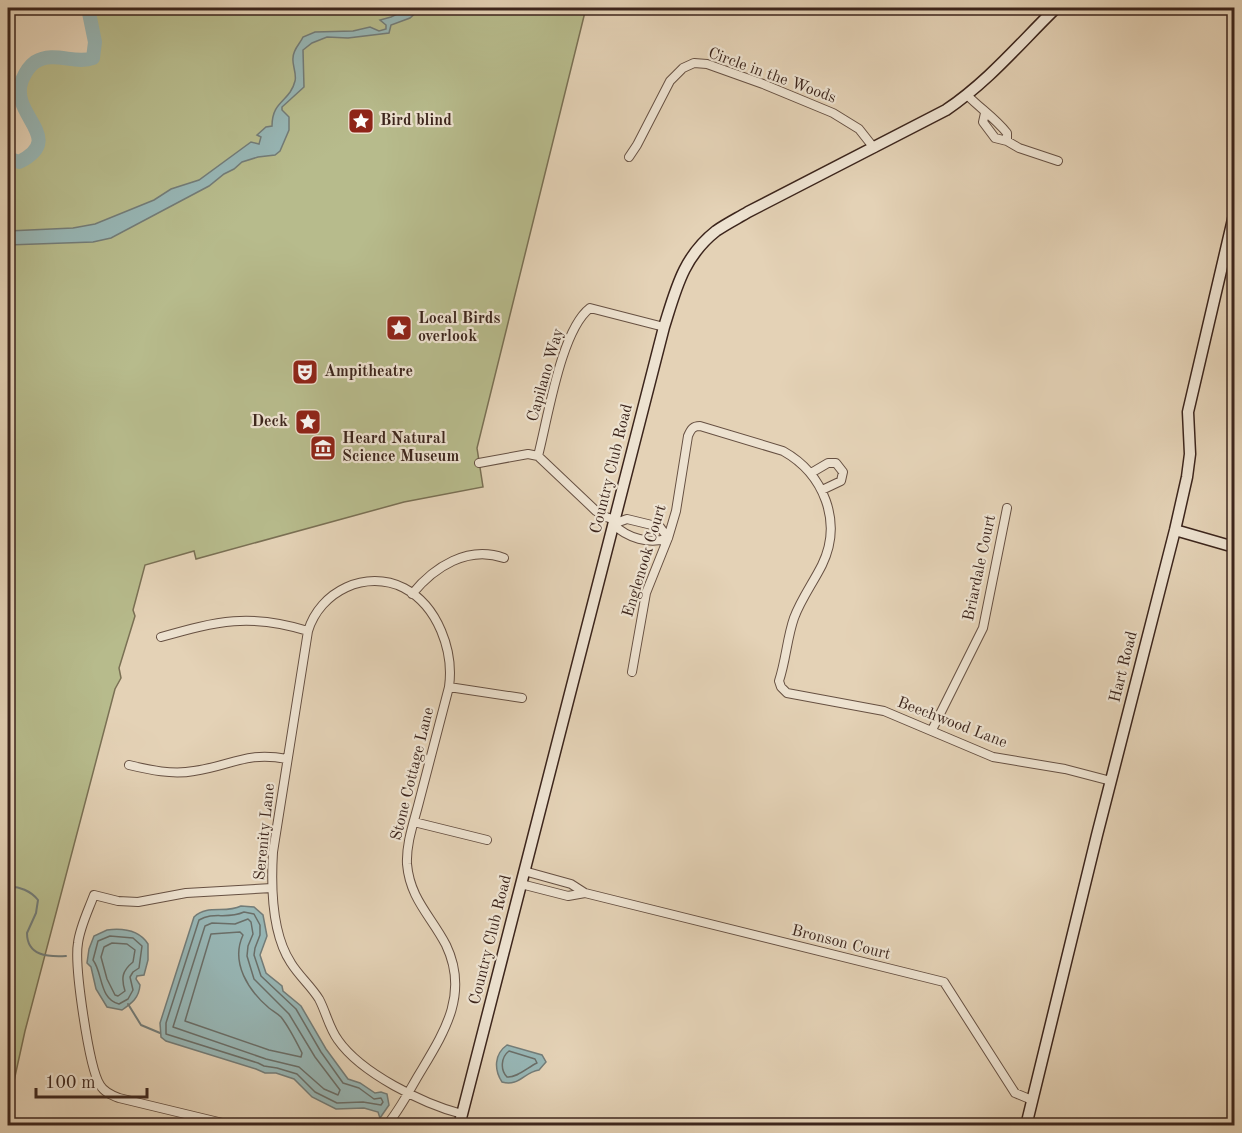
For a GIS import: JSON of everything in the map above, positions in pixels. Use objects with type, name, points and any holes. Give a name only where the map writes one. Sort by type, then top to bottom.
[{"type":"main road","name":"Country Club Road","points":[[459,1125],[678,280],[694,253],[717,231],[748,212],[946,110],[968,96],[1054,8]]},
{"type":"main road","name":"Hart Road","points":[[1026,1125],[1175,530],[1190,454],[1188,412],[1234,214]]},
{"type":"main road","points":[[1175,530],[1234,547]]},
{"type":"street","name":"Circle in the Woods","points":[[628,157],[637,146],[670,81],[682,68],[694,63],[707,64],[833,113],[859,129],[874,147]]},
{"type":"street","points":[[968,96],[985,113],[992,115],[1007,133],[1007,141]]},
{"type":"street","points":[[985,113],[983,122],[995,138],[1058,161]]},
{"type":"street","name":"Capilano Way","points":[[538,456],[566,346],[577,321],[590,308],[664,327]]},
{"type":"street","name":"Beechwood Lane","points":[[695,426],[783,451],[811,473],[826,497],[831,518],[829,545],[822,565],[804,596],[792,624],[779,681],[787,693],[884,711],[993,757],[1065,769],[1111,781]]},
{"type":"street","name":"Englenook Court","points":[[632,672],[646,593],[676,511],[687,442],[691,429],[695,426]]},
{"type":"street","points":[[479,463],[528,454],[538,456],[596,511],[614,522],[623,534],[657,542],[668,538],[660,527],[627,519],[614,522]]},
{"type":"street","points":[[811,473],[828,463],[836,463],[843,472],[841,481],[822,490]]},
{"type":"street","name":"Briardale Court","points":[[932,730],[983,628],[1007,507]]},
{"type":"street","points":[[412,594],[434,572],[453,561],[484,554],[504,558]]},
{"type":"street","name":"Serenity Lane","points":[[412,594],[404,588],[384,582],[353,584],[341,589],[314,615],[308,631],[274,840],[272,888],[278,926],[288,958],[319,999],[336,1038],[345,1049],[362,1065],[408,1093],[449,1111],[462,1114]]},
{"type":"street","name":"Stone Cottage Lane","points":[[386,1125],[408,1093],[447,1025],[452,1010],[455,987],[448,950],[417,901],[410,882],[407,856],[449,687],[449,660],[444,637],[430,612],[412,594]]},
{"type":"street","points":[[161,637],[204,625],[234,620],[272,622],[308,631]]},
{"type":"street","points":[[449,687],[522,698]]},
{"type":"street","points":[[129,765],[158,771],[187,772],[252,757],[287,759]]},
{"type":"street","points":[[414,822],[487,840]]},
{"type":"street","name":"Bronson Court","points":[[524,871],[571,884],[585,893],[944,982],[1015,1093],[1032,1100]]},
{"type":"street","name":"Bronson Court","points":[[521,884],[568,896],[585,893]]},
{"type":"street","points":[[236,1125],[119,1098],[106,1092],[98,1082],[91,1057],[76,962],[79,935],[94,895],[118,901],[138,902],[186,893],[272,888]]},
{"type":"green space","points":[[89,8],[586,8],[477,448],[483,487],[404,502],[196,559],[194,551],[145,565],[133,610],[135,616],[119,668],[121,678],[115,689],[8,1101],[8,159],[18,162],[33,153],[39,144],[39,135],[23,105],[20,93],[22,81],[29,69],[36,63],[50,58],[94,59],[96,42]]},
{"type":"water","points":[[410,8],[421,8],[410,18],[391,25],[389,33],[348,38],[327,37],[312,43],[303,50],[304,87],[282,107],[289,117],[289,130],[280,151],[275,155],[242,162],[209,186],[111,238],[93,242],[8,245],[8,231],[73,228],[95,224],[154,200],[171,189],[199,180],[251,142],[259,144],[261,137],[257,135],[266,127],[272,126],[275,111],[293,88],[295,78],[293,55],[303,37],[315,32],[353,31],[370,27],[379,31],[386,29],[386,25],[380,20]]},
{"type":"water","points":[[241,906],[254,907],[263,915],[267,936],[260,955],[266,973],[301,1006],[326,1049],[348,1079],[360,1083],[375,1093],[387,1094],[389,1105],[380,1118],[378,1112],[364,1108],[336,1109],[312,1097],[294,1079],[276,1073],[265,1073],[166,1041],[161,1037],[160,1023],[194,917],[205,911]]},
{"type":"water","points":[[107,930],[130,931],[140,936],[148,944],[148,960],[144,975],[137,976],[136,979],[140,985],[137,997],[122,1010],[107,1007],[96,989],[91,967],[87,963],[94,936]]},
{"type":"water","points":[[507,1045],[542,1055],[546,1062],[539,1070],[513,1083],[502,1082],[497,1062],[500,1053]]},
{"type":"waterway","points":[[8,158],[19,162],[33,153],[38,144],[38,135],[20,93],[22,80],[29,68],[35,62],[50,57],[79,60],[93,58],[95,42],[88,8]]},
{"type":"waterway","points":[[8,887],[25,890],[38,900],[36,913],[27,933],[28,941],[35,951],[52,956],[66,956]]},
{"type":"waterway","points":[[128,1004],[141,1025],[160,1033]]},
{"type":"place","name":"Bird blind","points":[[361,121]]},
{"type":"place","name":"Local Birds overlook","points":[[399,328]]},
{"type":"place","name":"Ampitheatre","points":[[305,372]]},
{"type":"place","name":"Deck","points":[[308,422]]},
{"type":"place","name":"Heard Natural Science Museum","points":[[323,448]]}]
